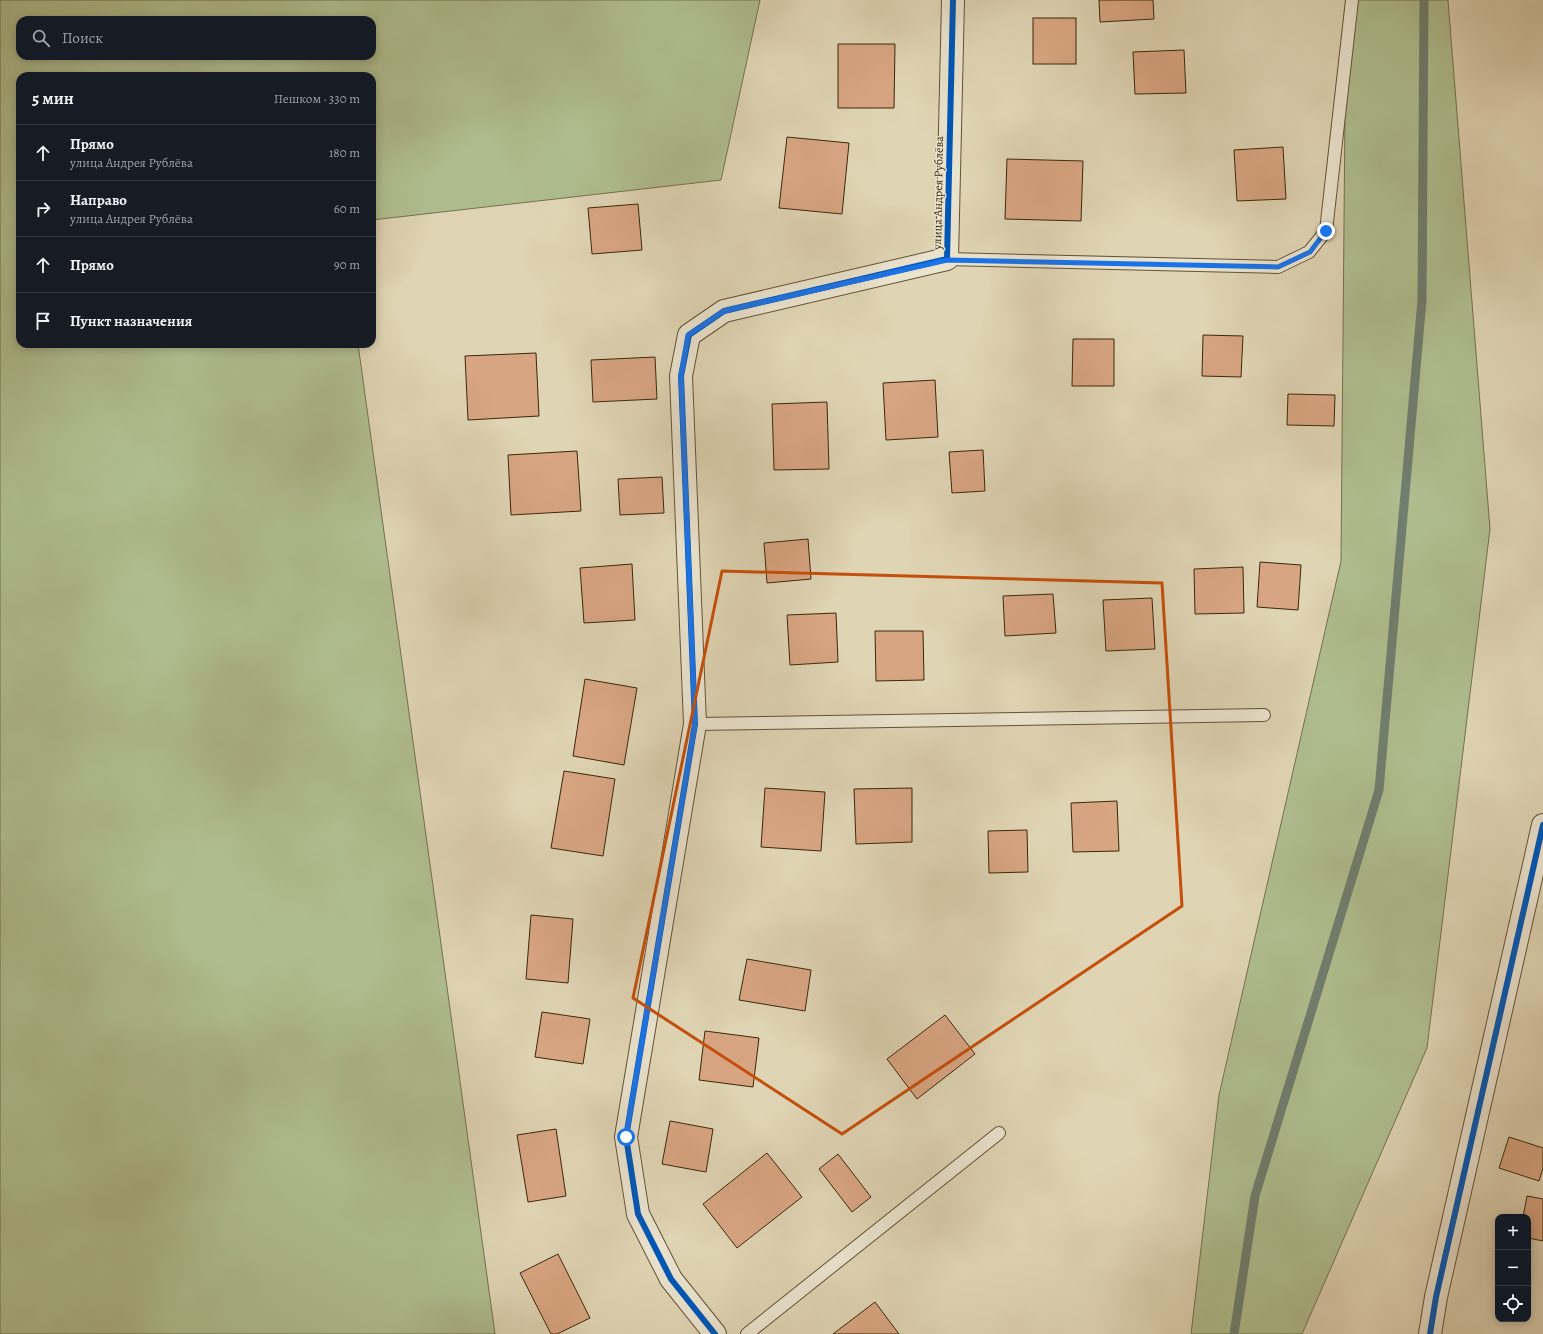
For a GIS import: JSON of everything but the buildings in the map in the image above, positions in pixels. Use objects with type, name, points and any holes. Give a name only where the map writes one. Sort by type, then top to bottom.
[{"type":"street","name":"улица Андрея Рублёва","points":[[715,1334],[671,1280],[638,1214],[626,1137],[695,724],[681,376],[688,335],[724,311],[947,260],[952,0]]},
{"type":"street","points":[[1430,1334],[1436,1297],[1543,825]]},
{"type":"lane","points":[[947,260],[1278,267],[1310,252],[1326,231],[1352,0]]},
{"type":"lane","points":[[695,724],[1264,715]]},
{"type":"lane","points":[[747,1334],[999,1134]]},
{"type":"highlighted area","points":[[722,571],[1162,583],[1182,906],[842,1134],[633,998]]},
{"type":"green space","points":[[0,0],[760,0],[721,180],[376,220],[376,72],[16,72],[16,348],[359,348],[495,1334],[0,1334]]},
{"type":"green space","points":[[1346,0],[1448,0],[1490,529],[1427,1048],[1302,1334],[1191,1334],[1219,1095],[1341,561]]},
{"type":"waterway","points":[[1234,1334],[1255,1196],[1379,790],[1422,300],[1424,0]]},
{"type":"cycle path","points":[[715,1334],[671,1279],[638,1214],[626,1137],[695,724],[681,376],[689,335],[724,311],[947,259],[953,0]]},
{"type":"cycle path","points":[[1430,1334],[1436,1297],[1543,825]]},
{"type":"route","points":[[626,1137],[695,724],[681,376],[688,335],[724,311],[947,260],[1278,267],[1310,252],[1326,231]]}]
